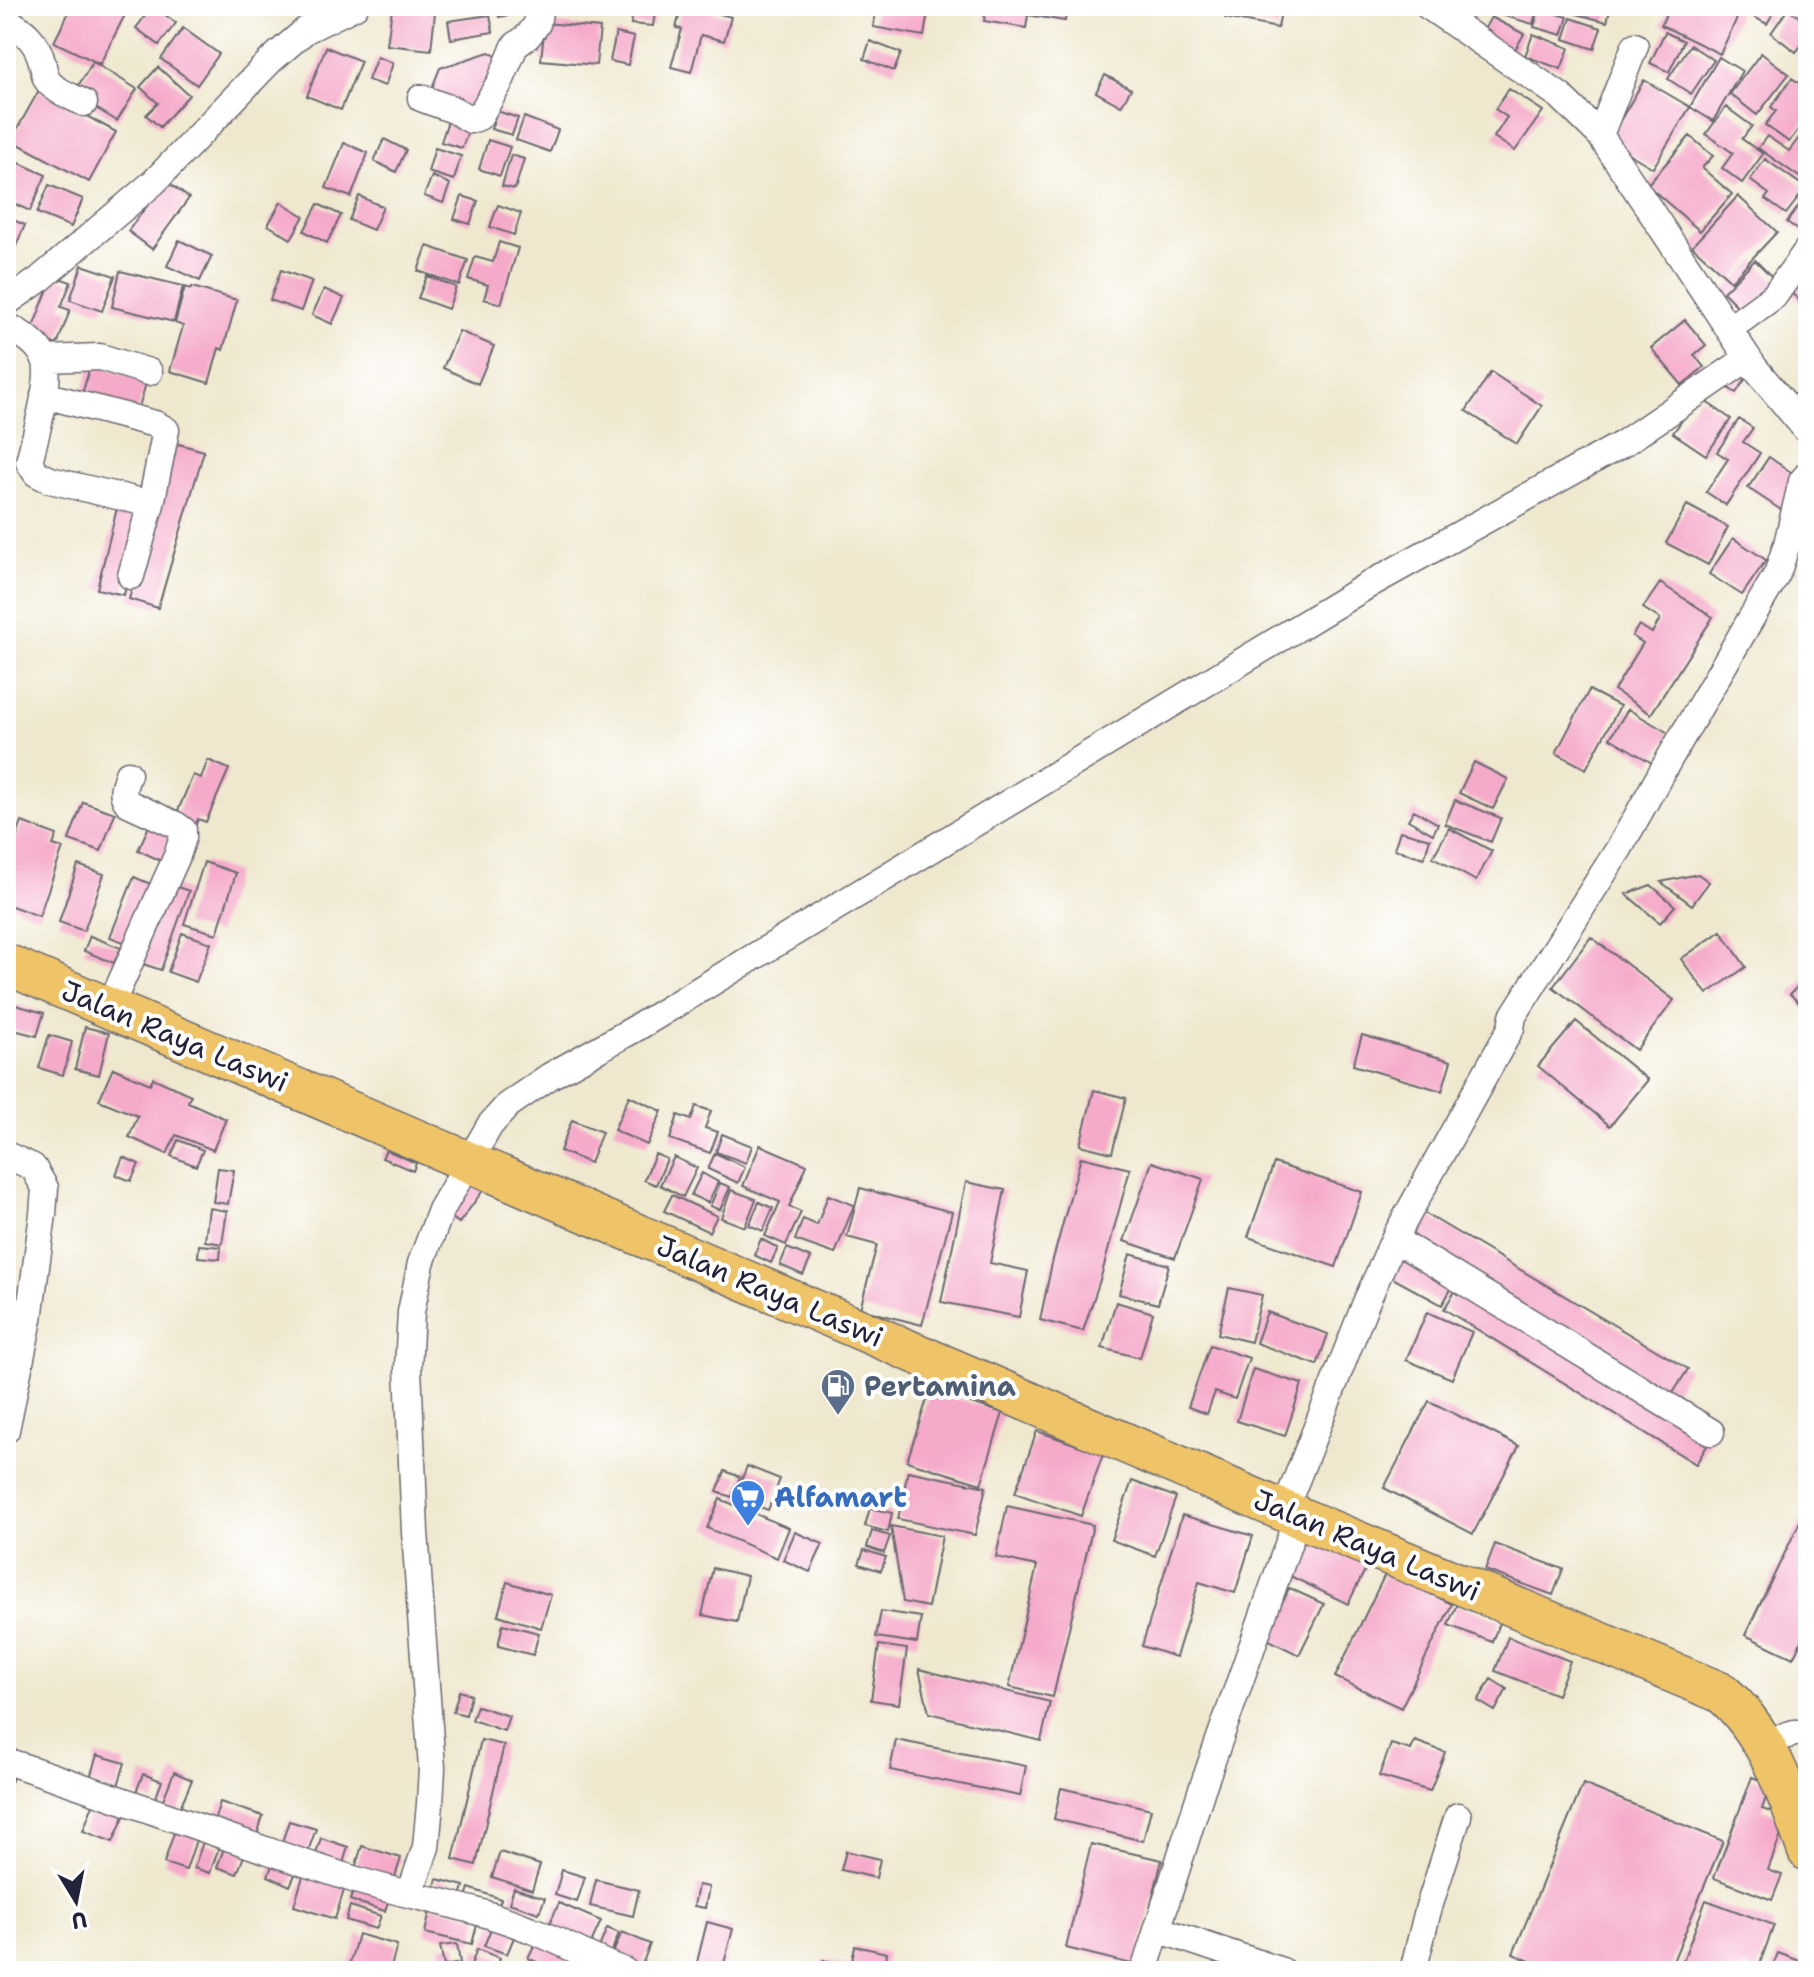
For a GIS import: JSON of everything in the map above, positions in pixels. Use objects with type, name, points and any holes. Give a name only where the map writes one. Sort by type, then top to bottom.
[{"type":"main road","name":"Jalan Raya Laswi","points":[[6,964],[1284,1511],[1722,1693],[1735,1705],[1790,1736],[1780,1777],[1808,1851]]},
{"type":"street","points":[[6,303],[40,279],[154,182],[270,61],[306,30],[355,6]]},
{"type":"street","points":[[421,98],[471,120],[479,117],[500,82],[515,46],[537,24],[540,6]]},
{"type":"street","points":[[1428,6],[1560,96],[1600,135],[1748,358],[1808,432]]},
{"type":"street","points":[[6,20],[31,38],[52,86],[84,103]]},
{"type":"street","points":[[1600,135],[1635,46]]},
{"type":"street","points":[[1729,329],[1774,296],[1808,249]]},
{"type":"street","points":[[6,325],[31,339],[46,359],[48,376],[29,462],[36,473],[50,480],[151,504]]},
{"type":"street","points":[[46,359],[100,357],[149,372]]},
{"type":"street","points":[[410,1894],[426,1847],[432,1768],[408,1383],[411,1312],[421,1263],[441,1210],[490,1125],[508,1105],[550,1076],[638,1027],[1370,584],[1624,443],[1748,358]]},
{"type":"street","points":[[44,395],[155,424],[166,430],[151,504],[131,576]]},
{"type":"street","points":[[1144,1971],[1201,1792],[1284,1511],[1388,1243],[1511,1028],[1513,1016],[1620,847],[1777,574],[1802,481],[1808,474]]},
{"type":"street","points":[[109,1009],[183,837],[183,830],[176,825],[128,803],[122,790],[128,774]]},
{"type":"street","points":[[6,1155],[33,1167],[45,1188],[43,1214],[18,1316],[6,1430]]},
{"type":"street","points":[[1388,1243],[1711,1432]]},
{"type":"street","points":[[6,1761],[275,1854],[530,1929],[624,1971]]},
{"type":"street","points":[[1413,1971],[1428,1910],[1458,1816]]},
{"type":"street","points":[[1157,1929],[1282,1971]]},
{"type":"building","points":[[72,6],[122,6],[128,9],[100,64],[54,42]]},
{"type":"building","points":[[153,6],[176,23],[159,45],[136,28]]},
{"type":"building","points":[[460,6],[486,6],[486,8],[461,12]]},
{"type":"building","points":[[497,6],[525,6],[526,12],[499,17]]},
{"type":"building","points":[[633,6],[656,6],[653,26],[631,24]]},
{"type":"building","points":[[682,6],[731,17],[724,41],[701,35],[691,72],[671,67],[682,29],[676,28]]},
{"type":"building","points":[[876,6],[929,6],[924,36],[873,27]]},
{"type":"building","points":[[986,6],[1067,6],[1065,21],[1028,15],[1026,28],[984,21]]},
{"type":"building","points":[[1193,6],[1213,6],[1211,12]]},
{"type":"building","points":[[1227,6],[1282,6],[1278,28],[1225,18]]},
{"type":"building","points":[[1500,6],[1538,6],[1533,24],[1498,14]]},
{"type":"building","points":[[1575,6],[1611,6],[1607,22],[1573,13]]},
{"type":"building","points":[[1670,6],[1722,6],[1739,14],[1720,54],[1661,25]]},
{"type":"building","points":[[1750,6],[1777,6],[1767,24],[1746,13]]},
{"type":"building","points":[[392,8],[435,13],[431,50],[387,45]]},
{"type":"building","points":[[1539,9],[1568,17],[1562,35],[1534,27]]},
{"type":"building","points":[[1788,9],[1808,23],[1808,37],[1796,52],[1771,33]]},
{"type":"building","points":[[490,15],[493,32],[451,39],[448,21]]},
{"type":"building","points":[[1491,17],[1524,34],[1512,55],[1480,37]]},
{"type":"building","points":[[1571,18],[1601,28],[1594,49],[1564,39]]},
{"type":"building","points":[[545,23],[600,28],[596,65],[541,60]]},
{"type":"building","points":[[183,28],[219,54],[197,85],[161,59]]},
{"type":"building","points":[[1665,32],[1684,41],[1669,72],[1650,63]]},
{"type":"building","points":[[616,33],[634,37],[628,65],[610,61]]},
{"type":"building","points":[[1533,34],[1569,48],[1561,69],[1525,56]]},
{"type":"building","points":[[870,41],[901,53],[894,71],[864,59]]},
{"type":"building","points":[[1690,45],[1714,60],[1691,94],[1668,79]]},
{"type":"building","points":[[326,47],[361,61],[341,110],[307,96]]},
{"type":"building","points":[[489,52],[501,59],[469,107],[430,93],[440,68]]},
{"type":"building","points":[[1761,53],[1789,74],[1757,115],[1730,94]]},
{"type":"building","points":[[377,57],[393,63],[385,86],[368,80]]},
{"type":"building","points":[[1719,57],[1742,71],[1713,121],[1690,107]]},
{"type":"building","points":[[93,62],[137,89],[117,121],[73,94]]},
{"type":"building","points":[[158,67],[189,95],[160,127],[146,115],[158,103],[140,87]]},
{"type":"building","points":[[1105,75],[1131,89],[1121,106],[1096,92]]},
{"type":"building","points":[[1792,78],[1808,90],[1808,116],[1789,142],[1765,125],[1776,111],[1771,107]]},
{"type":"building","points":[[1644,80],[1690,107],[1653,168],[1608,141]]},
{"type":"building","points":[[1509,89],[1543,111],[1515,151],[1494,137],[1507,117],[1495,109]]},
{"type":"building","points":[[39,90],[116,132],[89,182],[11,140]]},
{"type":"building","points":[[1726,107],[1752,126],[1742,139],[1763,154],[1742,183],[1722,168],[1733,153],[1706,134]]},
{"type":"building","points":[[497,111],[518,118],[512,135],[491,129]]},
{"type":"building","points":[[524,117],[558,130],[550,152],[516,140]]},
{"type":"building","points":[[448,121],[469,128],[462,148],[441,142]]},
{"type":"building","points":[[1804,131],[1808,133],[1808,183],[1758,148],[1767,136],[1789,151]]},
{"type":"building","points":[[1690,136],[1713,156],[1702,168],[1732,194],[1700,231],[1647,185]]},
{"type":"building","points":[[384,139],[406,150],[396,172],[374,161]]},
{"type":"building","points":[[488,140],[510,147],[500,176],[479,169]]},
{"type":"building","points":[[344,143],[368,153],[351,197],[326,188]]},
{"type":"building","points":[[435,148],[461,156],[454,180],[428,172]]},
{"type":"building","points":[[511,155],[524,159],[515,189],[502,186]]},
{"type":"building","points":[[6,157],[46,175],[30,211],[6,200]]},
{"type":"building","points":[[1765,159],[1806,188],[1786,214],[1765,199],[1769,194],[1750,180]]},
{"type":"building","points":[[432,176],[450,184],[443,203],[424,196]]},
{"type":"building","points":[[166,181],[189,198],[152,249],[128,231]]},
{"type":"building","points":[[49,185],[83,199],[71,227],[37,213]]},
{"type":"building","points":[[1808,194],[1808,237],[1787,222]]},
{"type":"building","points":[[359,196],[383,207],[373,230],[349,220]]},
{"type":"building","points":[[462,196],[478,201],[470,224],[454,219]]},
{"type":"building","points":[[1738,196],[1777,232],[1731,281],[1692,246]]},
{"type":"building","points":[[281,202],[304,216],[291,239],[268,225]]},
{"type":"building","points":[[318,204],[341,215],[327,243],[304,231]]},
{"type":"building","points":[[498,205],[521,213],[514,235],[490,227]]},
{"type":"building","points":[[6,217],[25,225],[6,269]]},
{"type":"building","points":[[179,240],[212,256],[200,281],[167,266]]},
{"type":"building","points":[[499,242],[518,248],[501,304],[484,299],[488,285],[468,279],[475,257],[493,262]]},
{"type":"building","points":[[427,246],[468,260],[459,285],[418,271]]},
{"type":"building","points":[[1755,260],[1777,282],[1745,314],[1723,292]]},
{"type":"building","points":[[1808,260],[1808,304],[1806,307],[1783,285]]},
{"type":"building","points":[[82,265],[115,276],[102,311],[70,300]]},
{"type":"building","points":[[281,270],[312,281],[301,311],[270,300]]},
{"type":"building","points":[[120,271],[183,286],[174,322],[112,307]]},
{"type":"building","points":[[53,276],[71,282],[61,307],[70,310],[57,345],[30,335]]},
{"type":"building","points":[[427,276],[456,287],[448,309],[418,298]]},
{"type":"building","points":[[185,287],[237,300],[223,350],[219,348],[209,383],[170,371],[183,326],[175,323]]},
{"type":"building","points":[[324,289],[344,298],[332,324],[312,315]]},
{"type":"building","points":[[1685,320],[1706,345],[1694,355],[1704,367],[1682,385],[1651,348]]},
{"type":"building","points":[[459,331],[494,346],[478,384],[443,368]]},
{"type":"building","points":[[91,364],[147,380],[136,417],[80,401]]},
{"type":"building","points":[[1736,371],[1746,378],[1736,393],[1725,386]]},
{"type":"building","points":[[1491,372],[1542,406],[1517,444],[1466,411]]},
{"type":"building","points":[[1699,397],[1731,419],[1706,455],[1673,433]]},
{"type":"building","points":[[1739,419],[1753,428],[1743,442],[1760,453],[1726,505],[1706,492],[1728,459],[1717,452]]},
{"type":"building","points":[[175,443],[204,451],[158,608],[129,599]]},
{"type":"building","points":[[1769,457],[1802,480],[1781,510],[1748,488]]},
{"type":"building","points":[[1687,505],[1728,527],[1708,565],[1666,543]]},
{"type":"building","points":[[117,508],[143,514],[124,595],[97,589]]},
{"type":"building","points":[[1733,538],[1766,560],[1742,595],[1709,574]]},
{"type":"building","points":[[1660,583],[1713,617],[1651,714],[1614,690],[1643,643],[1632,636],[1639,625],[1652,633],[1660,619],[1643,608]]},
{"type":"building","points":[[1589,690],[1620,706],[1586,769],[1556,753]]},
{"type":"building","points":[[1628,709],[1670,734],[1652,763],[1610,738]]},
{"type":"building","points":[[208,760],[229,769],[206,822],[198,819],[194,829],[174,820],[193,775],[201,778]]},
{"type":"building","points":[[1474,762],[1508,779],[1493,809],[1459,793]]},
{"type":"building","points":[[1455,800],[1501,818],[1491,842],[1445,824]]},
{"type":"building","points":[[83,802],[115,813],[101,851],[69,840]]},
{"type":"building","points":[[1414,810],[1438,824],[1433,834],[1408,820]]},
{"type":"building","points":[[22,822],[57,835],[53,845],[63,848],[39,916],[6,904],[6,866]]},
{"type":"building","points":[[150,824],[176,837],[163,862],[138,850]]},
{"type":"building","points":[[1449,828],[1492,851],[1476,881],[1433,857]]},
{"type":"building","points":[[1400,831],[1430,839],[1424,858],[1394,849]]},
{"type":"building","points":[[204,862],[236,873],[217,934],[184,924]]},
{"type":"building","points":[[78,865],[104,874],[84,931],[59,922]]},
{"type":"building","points":[[1698,874],[1709,882],[1692,905],[1661,882]]},
{"type":"building","points":[[134,877],[153,885],[129,944],[110,937]]},
{"type":"building","points":[[168,884],[189,891],[161,970],[140,963]]},
{"type":"building","points":[[1651,885],[1675,906],[1660,923],[1626,894]]},
{"type":"building","points":[[1721,931],[1746,967],[1707,994],[1681,959]]},
{"type":"building","points":[[182,933],[211,943],[196,982],[168,972]]},
{"type":"building","points":[[90,936],[121,948],[114,963],[84,951]]},
{"type":"building","points":[[1591,937],[1674,1000],[1636,1050],[1553,987]]},
{"type":"building","points":[[1808,976],[1808,1012],[1790,994]]},
{"type":"building","points":[[12,1004],[44,1013],[37,1036],[6,1028]]},
{"type":"building","points":[[1576,1021],[1648,1080],[1610,1126],[1538,1066]]},
{"type":"building","points":[[85,1027],[109,1033],[99,1075],[75,1069]]},
{"type":"building","points":[[49,1035],[72,1042],[63,1075],[39,1068]]},
{"type":"building","points":[[1362,1035],[1451,1061],[1442,1091],[1353,1065]]},
{"type":"building","points":[[113,1068],[150,1084],[153,1078],[191,1095],[188,1102],[226,1119],[213,1150],[176,1135],[167,1154],[129,1137],[138,1116],[99,1100]]},
{"type":"building","points":[[1094,1090],[1126,1098],[1112,1153],[1080,1145]]},
{"type":"building","points":[[629,1096],[662,1111],[647,1145],[614,1130]]},
{"type":"building","points":[[696,1106],[711,1111],[705,1128],[718,1132],[710,1153],[670,1139],[678,1115],[691,1120]]},
{"type":"building","points":[[572,1120],[602,1132],[590,1163],[560,1151]]},
{"type":"building","points":[[722,1134],[752,1146],[746,1163],[716,1152]]},
{"type":"building","points":[[178,1140],[203,1150],[196,1166],[171,1156]]},
{"type":"building","points":[[760,1145],[807,1165],[789,1207],[801,1212],[786,1245],[765,1236],[780,1202],[743,1186]]},
{"type":"building","points":[[386,1150],[416,1163],[413,1171],[382,1158]]},
{"type":"building","points":[[715,1153],[745,1167],[738,1183],[708,1169]]},
{"type":"building","points":[[655,1154],[667,1159],[656,1185],[644,1180]]},
{"type":"building","points":[[123,1157],[139,1164],[131,1181],[116,1175]]},
{"type":"building","points":[[674,1157],[697,1168],[683,1197],[660,1185]]},
{"type":"building","points":[[1081,1157],[1130,1169],[1083,1331],[1040,1320]]},
{"type":"building","points":[[1152,1162],[1203,1179],[1175,1258],[1124,1241]]},
{"type":"building","points":[[1274,1163],[1362,1192],[1336,1267],[1248,1237]]},
{"type":"building","points":[[218,1168],[234,1170],[228,1204],[213,1202]]},
{"type":"building","points":[[702,1173],[718,1182],[708,1203],[691,1195]]},
{"type":"building","points":[[477,1177],[487,1185],[459,1223],[448,1215]]},
{"type":"building","points":[[966,1182],[1005,1190],[990,1263],[1028,1271],[1019,1317],[941,1302]]},
{"type":"building","points":[[720,1183],[730,1187],[720,1210],[710,1206]]},
{"type":"building","points":[[860,1188],[952,1212],[922,1325],[860,1309],[877,1245],[847,1237]]},
{"type":"building","points":[[731,1190],[756,1199],[745,1227],[721,1218]]},
{"type":"building","points":[[672,1195],[717,1216],[709,1232],[664,1211]]},
{"type":"building","points":[[828,1195],[854,1205],[835,1254],[795,1240],[803,1219],[817,1225]]},
{"type":"building","points":[[759,1202],[773,1208],[763,1231],[749,1225]]},
{"type":"building","points":[[209,1208],[227,1211],[222,1244],[205,1241]]},
{"type":"building","points":[[1416,1208],[1688,1369],[1670,1398],[1399,1237]]},
{"type":"building","points":[[761,1239],[778,1248],[771,1263],[754,1255]]},
{"type":"building","points":[[199,1245],[221,1247],[220,1259],[198,1257]]},
{"type":"building","points":[[787,1248],[811,1258],[803,1275],[780,1265]]},
{"type":"building","points":[[1398,1251],[1454,1284],[1442,1305],[1385,1274]]},
{"type":"building","points":[[1130,1254],[1169,1265],[1158,1304],[1119,1294]]},
{"type":"building","points":[[1459,1285],[1711,1439],[1696,1464],[1444,1309]]},
{"type":"building","points":[[1229,1288],[1262,1295],[1251,1342],[1218,1334]]},
{"type":"building","points":[[1116,1302],[1153,1313],[1140,1358],[1102,1348]]},
{"type":"building","points":[[1267,1312],[1328,1334],[1317,1365],[1256,1343]]},
{"type":"building","points":[[1427,1312],[1472,1332],[1452,1379],[1406,1360]]},
{"type":"building","points":[[1210,1345],[1249,1358],[1235,1399],[1215,1392],[1207,1414],[1188,1407]]},
{"type":"building","points":[[1253,1369],[1302,1384],[1285,1436],[1237,1421]]},
{"type":"building","points":[[930,1390],[1003,1413],[981,1484],[907,1461]]},
{"type":"building","points":[[1429,1401],[1519,1446],[1473,1534],[1384,1488]]},
{"type":"building","points":[[1037,1431],[1103,1454],[1081,1516],[1015,1493]]},
{"type":"building","points":[[747,1466],[780,1479],[768,1510],[735,1498]]},
{"type":"building","points":[[725,1471],[740,1477],[732,1497],[717,1492]]},
{"type":"building","points":[[908,1471],[986,1487],[975,1535],[898,1519]]},
{"type":"building","points":[[1132,1481],[1176,1497],[1155,1556],[1111,1540]]},
{"type":"building","name":"Alfamart","points":[[720,1499],[789,1528],[777,1558],[707,1528]]},
{"type":"building","points":[[1808,1505],[1808,1628],[1793,1658],[1745,1635]]},
{"type":"building","points":[[1007,1506],[1093,1525],[1053,1697],[1009,1687],[1037,1566],[996,1557]]},
{"type":"building","points":[[870,1508],[892,1513],[888,1532],[865,1526]]},
{"type":"building","points":[[1182,1515],[1253,1536],[1235,1593],[1199,1582],[1176,1657],[1142,1646]]},
{"type":"building","points":[[891,1526],[942,1536],[928,1607],[903,1602]]},
{"type":"building","points":[[872,1531],[890,1536],[884,1553],[867,1547]]},
{"type":"building","points":[[795,1532],[823,1544],[810,1572],[783,1560]]},
{"type":"building","points":[[1302,1533],[1368,1564],[1348,1604],[1282,1572]]},
{"type":"building","points":[[1495,1544],[1563,1569],[1553,1595],[1485,1570]]},
{"type":"building","points":[[864,1550],[886,1557],[881,1571],[859,1564]]},
{"type":"building","points":[[713,1568],[747,1576],[737,1622],[702,1615]]},
{"type":"building","points":[[1386,1572],[1452,1604],[1401,1708],[1335,1677]]},
{"type":"building","points":[[507,1582],[551,1595],[541,1628],[498,1615]]},
{"type":"building","points":[[1289,1588],[1324,1604],[1299,1655],[1265,1638]]},
{"type":"building","points":[[1457,1604],[1500,1621],[1492,1642],[1448,1625]]},
{"type":"building","points":[[881,1611],[921,1617],[917,1643],[876,1637]]},
{"type":"building","points":[[503,1624],[539,1633],[533,1655],[498,1646]]},
{"type":"building","points":[[1508,1637],[1570,1661],[1557,1695],[1495,1671]]},
{"type":"building","points":[[879,1645],[907,1649],[899,1704],[871,1700]]},
{"type":"building","points":[[919,1669],[1050,1702],[1041,1741],[929,1713]]},
{"type":"building","points":[[1491,1679],[1507,1689],[1495,1711],[1478,1701]]},
{"type":"building","points":[[459,1691],[471,1695],[466,1715],[453,1712]]},
{"type":"building","points":[[477,1706],[509,1716],[504,1731],[472,1720]]},
{"type":"building","points":[[481,1740],[504,1745],[476,1865],[453,1859]]},
{"type":"building","points":[[896,1740],[1026,1766],[1020,1796],[890,1770]]},
{"type":"building","points":[[1415,1741],[1445,1752],[1430,1791],[1379,1776],[1391,1744],[1411,1750]]},
{"type":"building","points":[[97,1755],[125,1763],[116,1792],[88,1784]]},
{"type":"building","points":[[174,1772],[192,1780],[178,1812],[161,1805]]},
{"type":"building","points":[[6,1774],[13,1777],[6,1796]]},
{"type":"building","points":[[143,1774],[162,1781],[154,1802],[135,1795]]},
{"type":"building","points":[[1752,1777],[1771,1784],[1762,1809],[1787,1818],[1768,1870],[1782,1875],[1772,1900],[1714,1878]]},
{"type":"building","points":[[1583,1784],[1723,1841],[1669,1971],[1532,1971],[1535,1963],[1513,1954]]},
{"type":"building","points":[[1061,1788],[1151,1809],[1143,1841],[1054,1819]]},
{"type":"building","points":[[94,1802],[125,1814],[113,1842],[83,1831]]},
{"type":"building","points":[[220,1802],[263,1816],[257,1835],[214,1821]]},
{"type":"building","points":[[289,1821],[316,1829],[306,1857],[280,1848]]},
{"type":"building","points":[[176,1827],[198,1834],[186,1870],[164,1863]]},
{"type":"building","points":[[321,1838],[348,1847],[341,1870],[314,1860]]},
{"type":"building","points":[[203,1842],[219,1847],[210,1873],[194,1868]]},
{"type":"building","points":[[1091,1844],[1162,1860],[1136,1965],[1066,1948]]},
{"type":"building","points":[[225,1846],[245,1853],[237,1874],[217,1867]]},
{"type":"building","points":[[362,1846],[401,1858],[393,1883],[354,1871]]},
{"type":"building","points":[[846,1851],[880,1859],[876,1878],[841,1870]]},
{"type":"building","points":[[500,1852],[540,1865],[532,1890],[492,1877]]},
{"type":"building","points":[[274,1861],[297,1870],[290,1886],[268,1876]]},
{"type":"building","points":[[562,1870],[585,1877],[577,1902],[555,1895]]},
{"type":"building","points":[[304,1873],[345,1887],[335,1919],[294,1906]]},
{"type":"building","points":[[437,1879],[464,1886],[460,1900],[433,1893]]},
{"type":"building","points":[[596,1880],[639,1890],[633,1916],[590,1906]]},
{"type":"building","points":[[356,1885],[390,1896],[385,1911],[350,1900]]},
{"type":"building","points":[[698,1885],[709,1887],[705,1908],[694,1906]]},
{"type":"building","points":[[469,1888],[501,1899],[496,1913],[464,1903]]},
{"type":"building","points":[[514,1888],[545,1898],[539,1913],[509,1903]]},
{"type":"building","points":[[1706,1900],[1774,1925],[1757,1971],[1743,1967],[1742,1971],[1679,1971]]},
{"type":"building","points":[[559,1903],[601,1921],[587,1952],[545,1934]]},
{"type":"building","points":[[350,1906],[381,1916],[376,1929],[346,1920]]},
{"type":"building","points":[[431,1906],[479,1917],[472,1944],[425,1933]]},
{"type":"building","points":[[495,1919],[518,1928],[507,1954],[484,1946]]},
{"type":"building","points":[[707,1922],[733,1929],[722,1971],[695,1970]]},
{"type":"building","points":[[607,1928],[619,1933],[609,1958],[597,1953]]},
{"type":"building","points":[[622,1932],[650,1944],[641,1967],[612,1955]]},
{"type":"building","points":[[358,1934],[397,1945],[390,1971],[348,1970]]},
{"type":"building","points":[[537,1940],[590,1971],[556,1971],[528,1958]]},
{"type":"building","points":[[457,1944],[460,1963],[444,1966],[440,1946]]},
{"type":"building","points":[[855,1946],[887,1953],[884,1971],[821,1971],[823,1960],[851,1966]]},
{"type":"building","points":[[477,1949],[500,1958],[495,1971],[470,1968]]},
{"type":"building","points":[[1778,1953],[1808,1964],[1808,1971],[1771,1971]]},
{"type":"place","name":"Pertamina","points":[[838,1417]]},
{"type":"place","name":"Alfamart","points":[[748,1528]]}]
